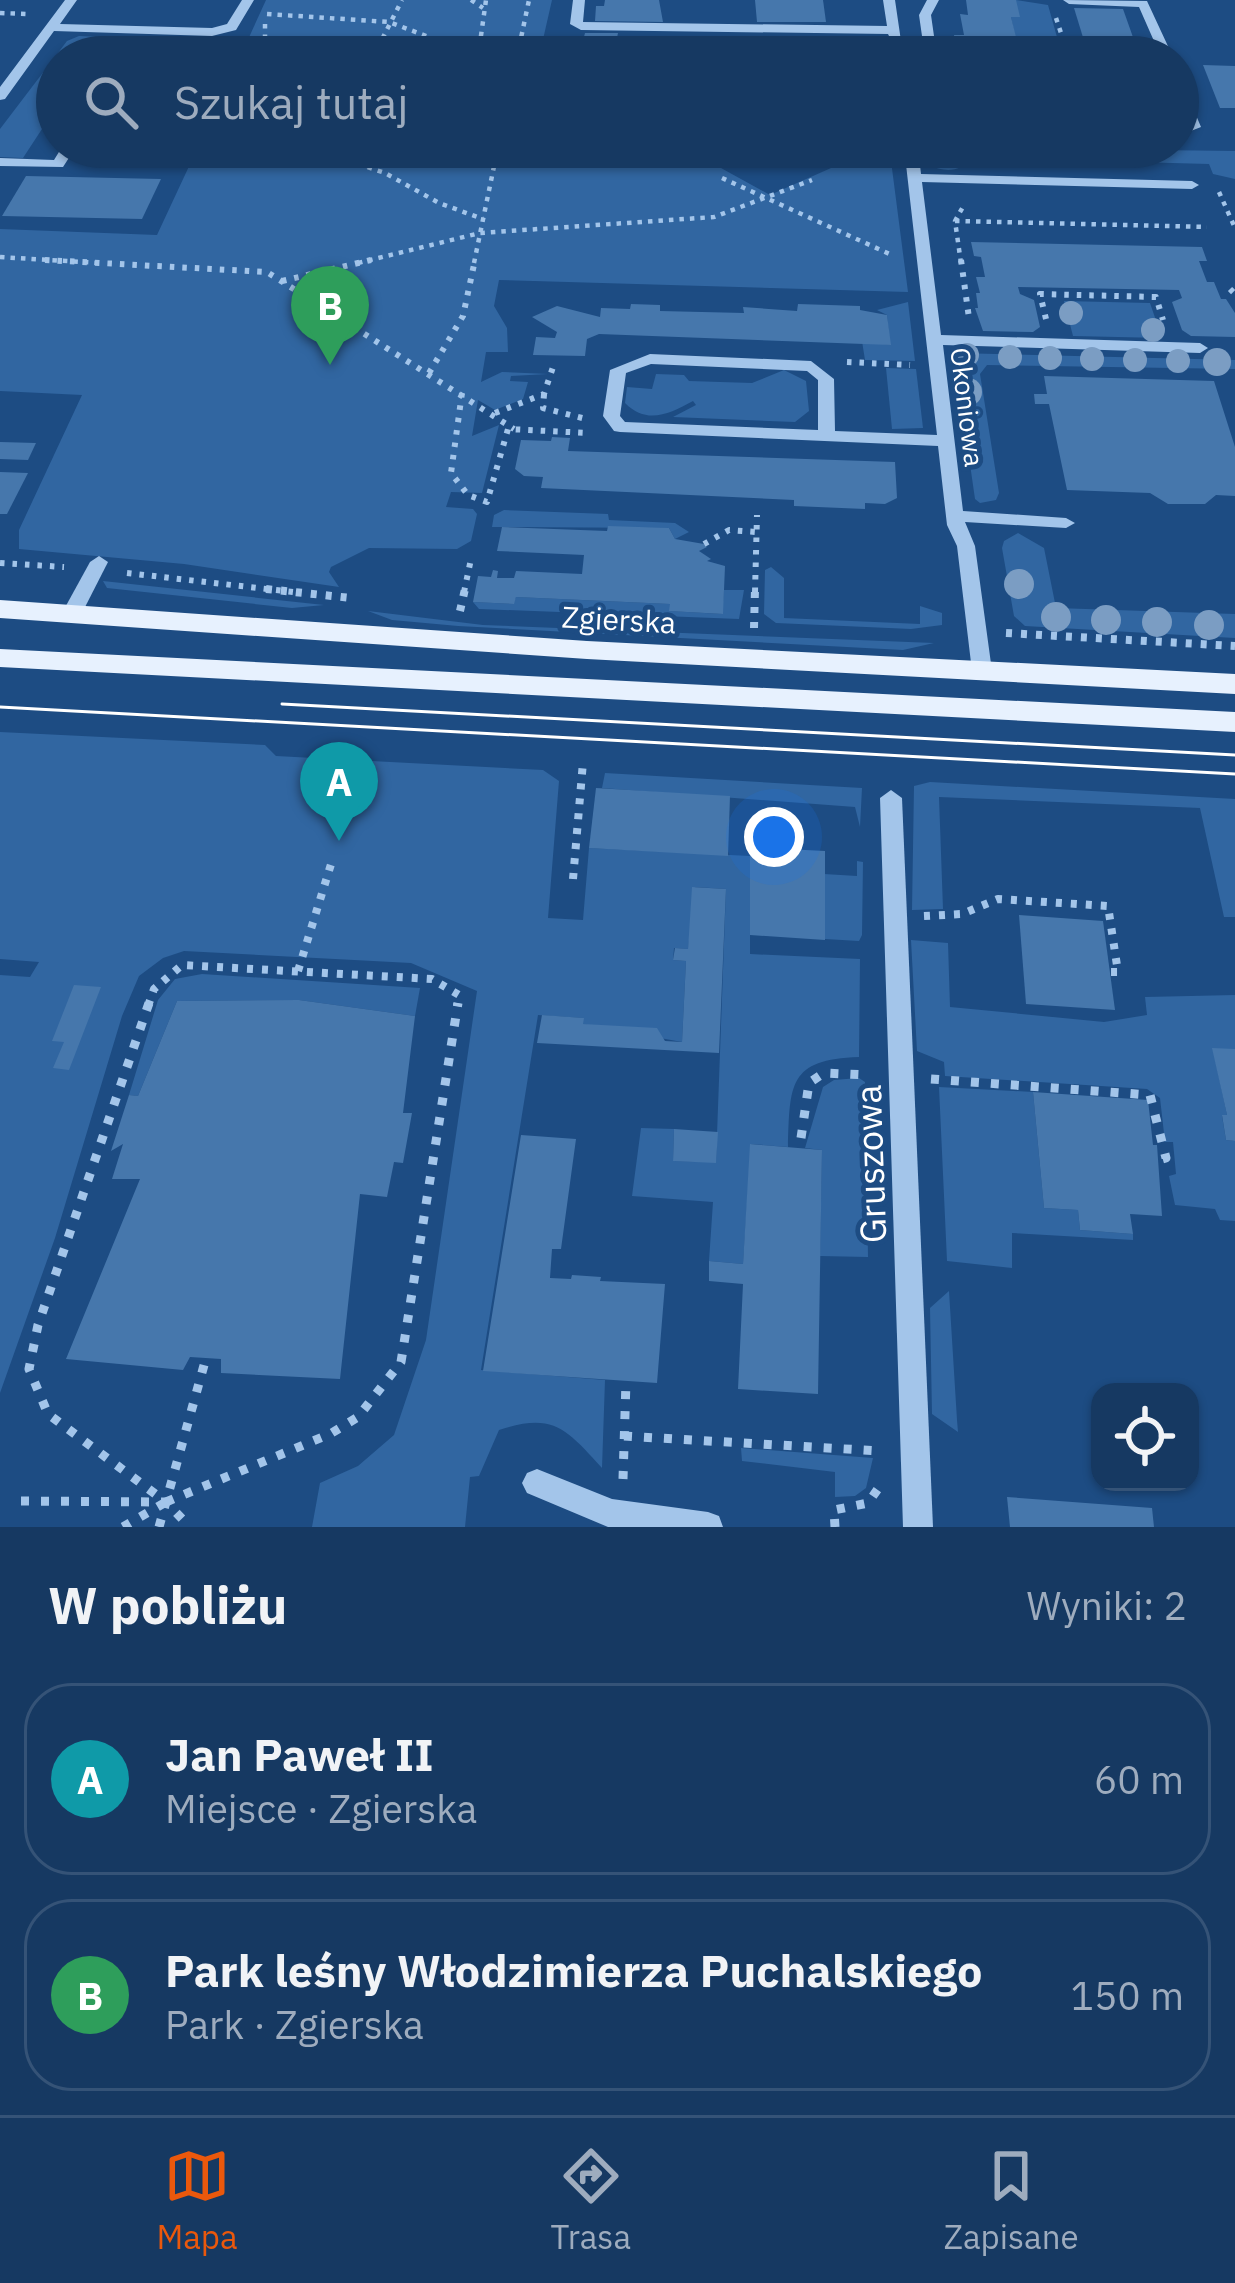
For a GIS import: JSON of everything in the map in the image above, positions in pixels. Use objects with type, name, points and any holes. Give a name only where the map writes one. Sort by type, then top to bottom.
[{"type":"main road","name":"Zgierska","points":[[0,609],[420,640],[1235,684]]},
{"type":"main road","points":[[0,658],[1235,722]]},
{"type":"street","points":[[44,36],[70,0]]},
{"type":"street","points":[[51,27],[212,32],[232,27],[248,0]]},
{"type":"street","points":[[579,0],[575,23],[581,26],[893,30]]},
{"type":"street","points":[[889,0],[894,36]]},
{"type":"street","points":[[928,36],[926,15],[933,0]]},
{"type":"street","points":[[1069,0],[1143,4],[1157,36]]},
{"type":"street","points":[[0,96],[36,47]]},
{"type":"street","points":[[0,162],[36,163]]},
{"type":"street","name":"Okoniowa","points":[[914,168],[955,516],[966,546],[982,671]]},
{"type":"street","points":[[915,178],[1199,188]]},
{"type":"street","points":[[933,340],[1200,349]]},
{"type":"street","points":[[827,435],[826,379],[816,369],[800,364],[638,361],[618,370],[611,416],[613,423],[627,428],[945,441]]},
{"type":"street","points":[[955,516],[1066,523]]},
{"type":"street","points":[[73,613],[99,562]]},
{"type":"street","name":"Gruszowa","points":[[891,798],[918,1527]]},
{"type":"street","points":[[537,1483],[612,1514],[708,1527]]},
{"type":"path","points":[[383,36],[402,0]]},
{"type":"path","points":[[471,0],[484,4],[481,36]]},
{"type":"path","points":[[521,36],[529,0]]},
{"type":"path","points":[[1053,8],[1063,36]]},
{"type":"path","points":[[265,14],[389,22],[426,36]]},
{"type":"path","points":[[429,373],[463,316],[493,168]]},
{"type":"path","points":[[282,281],[480,233],[714,218],[824,174],[828,168]]},
{"type":"path","points":[[369,169],[483,218]]},
{"type":"path","points":[[714,173],[893,256],[924,263]]},
{"type":"path","points":[[1199,188],[1222,194],[1235,227]]},
{"type":"path","points":[[965,203],[955,221],[971,331]]},
{"type":"path","points":[[955,221],[1207,227]]},
{"type":"path","points":[[0,257],[267,272],[515,430]]},
{"type":"path","points":[[1051,344],[1040,294],[1156,297],[1172,348]]},
{"type":"path","points":[[816,369],[846,362],[936,366]]},
{"type":"path","points":[[540,430],[553,367]]},
{"type":"path","points":[[462,393],[448,466],[453,482],[466,497],[487,502]]},
{"type":"path","points":[[494,413],[544,394]]},
{"type":"path","points":[[543,408],[582,418]]},
{"type":"path","points":[[754,629],[757,515]]},
{"type":"path","points":[[704,544],[729,530],[756,532]]},
{"type":"path","points":[[460,613],[472,560]]},
{"type":"path","points":[[1018,634],[1235,646]]},
{"type":"path","points":[[573,878],[583,762]]},
{"type":"path","points":[[298,971],[332,861]]},
{"type":"path","points":[[896,913],[962,914],[998,899],[1108,906],[1118,972],[1110,972]]},
{"type":"path","points":[[123,1527],[166,1502],[330,1435],[358,1418],[386,1388],[401,1362],[459,995],[432,979],[182,965],[154,989],[38,1325],[29,1369],[48,1414],[166,1502],[190,1527]]},
{"type":"path","points":[[801,1138],[809,1084],[824,1073],[859,1071],[1150,1095],[1156,1104],[1166,1158],[1159,1160]]},
{"type":"path","points":[[159,1527],[206,1358]]},
{"type":"path","points":[[589,1504],[623,1484],[626,1381]]},
{"type":"path","points":[[624,1436],[884,1452]]},
{"type":"path","points":[[21,1501],[166,1502]]},
{"type":"shaded area","points":[[266,0],[552,0],[544,36],[250,36]]},
{"type":"shaded area","points":[[1016,0],[1048,5],[1057,36],[1015,36],[1011,17]]},
{"type":"shaded area","points":[[36,82],[36,138],[23,158],[0,157],[0,129]]},
{"type":"shaded area","points":[[1199,151],[1235,151],[1235,179],[1213,174],[1209,164],[1199,164]]},
{"type":"shaded area","points":[[188,168],[721,168],[770,195],[831,168],[892,168],[908,292],[499,280],[494,306],[507,328],[508,352],[486,352],[481,382],[502,372],[548,374],[511,376],[510,381],[528,382],[523,399],[495,410],[478,400],[472,436],[499,425],[482,493],[451,492],[446,507],[473,509],[477,514],[471,541],[457,549],[369,548],[331,567],[329,572],[339,587],[184,564],[19,549],[19,530],[82,395],[0,391],[0,229],[157,235]]},
{"type":"shaded area","points":[[1064,301],[1150,303],[1162,338],[1073,336]]},
{"type":"shaded area","points":[[908,302],[915,361],[865,360],[862,341],[890,345],[887,315],[877,310]]},
{"type":"shaded area","points":[[954,353],[1235,360],[1235,369],[987,365],[980,374],[999,493],[996,500],[980,503],[975,499]]},
{"type":"shaded area","points":[[886,368],[916,369],[923,428],[892,429]]},
{"type":"shaded area","points":[[784,370],[806,381],[809,411],[795,422],[673,417],[696,405],[693,401],[650,415],[625,403],[627,387],[652,389],[656,374],[684,375],[689,381],[752,383]]},
{"type":"shaded area","points":[[504,510],[608,514],[609,520],[675,523],[689,532],[675,539],[669,528],[492,527],[494,515]]},
{"type":"shaded area","points":[[1018,533],[1044,548],[1056,608],[1235,614],[1235,638],[1025,626],[1014,616],[1002,548],[1004,541]]},
{"type":"shaded area","points":[[771,567],[784,578],[784,618],[920,624],[920,606],[942,613],[942,625],[911,629],[776,623],[764,614],[765,570]]},
{"type":"shaded area","points":[[103,581],[324,605],[292,608],[107,588]]},
{"type":"shaded area","points":[[724,590],[744,590],[739,619],[479,609],[473,602],[513,604],[516,597],[670,604],[670,611],[722,614]]},
{"type":"shaded area","points":[[368,611],[483,625],[934,643],[903,650],[458,626],[392,620]]},
{"type":"shaded area","points":[[0,732],[265,745],[276,756],[543,770],[559,781],[548,918],[583,920],[589,848],[750,856],[750,954],[860,959],[859,1057],[818,1063],[798,1080],[790,1107],[788,1147],[751,1144],[743,1264],[709,1261],[713,1202],[632,1196],[641,1128],[674,1129],[673,1161],[716,1162],[726,889],[695,887],[688,949],[674,948],[673,960],[686,961],[682,1042],[583,1024],[583,1018],[538,1015],[481,1370],[605,1380],[602,1468],[558,1428],[518,1425],[499,1430],[479,1476],[470,1477],[465,1527],[312,1527],[320,1483],[358,1466],[394,1435],[426,1340],[477,991],[411,963],[184,951],[163,958],[139,976],[0,1393],[0,975],[30,977],[39,962],[0,959]]},
{"type":"shaded area","points":[[605,773],[862,788],[860,827],[855,807],[602,788]]},
{"type":"shaded area","points":[[930,782],[1235,799],[1235,917],[1224,917],[1200,808],[939,797],[943,909],[912,910],[914,786]]},
{"type":"shaded area","points":[[857,861],[863,862],[862,935],[859,941],[825,939],[824,874],[857,876]]},
{"type":"shaded area","points":[[911,940],[948,943],[950,1007],[1104,1022],[1147,1015],[1145,997],[1235,995],[1235,1049],[1213,1049],[1227,1115],[1222,1116],[1226,1140],[1235,1141],[1235,1221],[1220,1220],[1215,1209],[1175,1205],[1169,1176],[1176,1174],[1173,1142],[1165,1142],[1160,1098],[1147,1089],[945,1076],[944,1062],[917,1051]]},
{"type":"shaded area","points":[[202,974],[420,988],[415,1016],[299,1000],[177,1001],[138,1096],[129,1095],[158,1000],[175,979]]},
{"type":"shaded area","points":[[859,1078],[865,1082],[868,1257],[820,1256],[822,1150],[805,1148],[823,1087],[834,1080]]},
{"type":"shaded area","points":[[939,1087],[1033,1092],[1044,1208],[1078,1210],[1080,1230],[1133,1234],[1133,1240],[1012,1233],[1012,1268],[947,1261]]},
{"type":"shaded area","points":[[949,1291],[958,1432],[932,1414],[930,1308]]},
{"type":"shaded area","points":[[741,1448],[873,1458],[866,1488],[855,1496],[835,1497],[835,1472],[742,1461]]},
{"type":"building","points":[[605,0],[659,0],[663,22],[595,21],[596,6],[604,6]]},
{"type":"building","points":[[755,0],[823,0],[826,22],[757,22]]},
{"type":"building","points":[[966,0],[1016,0],[1020,17],[1011,17],[1016,36],[954,36],[964,35],[960,14],[968,15]]},
{"type":"building","points":[[1074,8],[1123,9],[1133,36],[1083,36]]},
{"type":"building","points":[[585,33],[618,33],[617,36]]},
{"type":"building","points":[[1203,65],[1235,66],[1235,108],[1220,108]]},
{"type":"building","points":[[26,176],[161,179],[142,219],[2,216]]},
{"type":"building","points":[[971,242],[1202,247],[1207,261],[1199,261],[1207,282],[1214,282],[1221,299],[1235,313],[1235,337],[1191,336],[1182,330],[1172,302],[1182,298],[1179,290],[1018,287],[1020,294],[1034,300],[1040,327],[1033,332],[983,331],[975,308],[976,293],[980,293],[976,277],[985,277],[981,257],[974,256]]},
{"type":"building","points":[[631,304],[660,305],[660,311],[744,313],[743,307],[797,311],[798,304],[860,306],[860,310],[887,315],[891,345],[599,334],[587,339],[585,356],[533,355],[536,337],[555,338],[557,332],[532,317],[557,306],[600,317],[601,308],[630,309]]},
{"type":"building","points":[[1044,376],[1214,381],[1235,447],[1235,496],[1216,495],[1205,504],[1168,504],[1150,493],[1067,490],[1049,404],[1035,404],[1034,394],[1047,394]]},
{"type":"building","points":[[552,437],[570,438],[568,451],[895,462],[897,498],[885,504],[865,503],[865,509],[794,506],[794,500],[541,488],[543,477],[524,476],[515,469],[521,440],[551,441]]},
{"type":"building","points":[[0,442],[36,443],[28,460],[0,459]]},
{"type":"building","points":[[0,472],[28,473],[7,514],[0,514]]},
{"type":"building","points":[[608,526],[669,528],[675,539],[704,544],[707,547],[699,551],[711,559],[707,561],[725,566],[723,614],[669,611],[670,604],[516,597],[514,604],[473,602],[478,576],[491,577],[493,570],[498,571],[497,578],[514,578],[516,571],[582,574],[584,555],[497,551],[502,527],[607,531]]},
{"type":"building","points":[[596,788],[730,796],[728,856],[589,848]]},
{"type":"building","points":[[750,847],[825,851],[825,940],[750,935]]},
{"type":"building","points":[[692,887],[726,889],[719,1053],[537,1043],[542,1015],[584,1018],[583,1024],[657,1028],[665,1041],[682,1042],[686,961],[673,960],[675,948],[688,949]]},
{"type":"building","points":[[1019,915],[1103,921],[1115,1010],[1026,1004]]},
{"type":"building","points":[[74,985],[101,987],[69,1070],[53,1068],[64,1042],[52,1041]]},
{"type":"building","points":[[299,1000],[415,1016],[403,1113],[412,1113],[403,1163],[394,1162],[387,1197],[360,1194],[340,1379],[221,1373],[221,1359],[190,1357],[183,1370],[66,1359],[140,1179],[112,1179],[123,1144],[111,1151],[129,1095],[138,1096],[177,1001]]},
{"type":"building","points":[[1212,1048],[1235,1049],[1235,1141],[1226,1140],[1222,1115],[1227,1115]]},
{"type":"building","points":[[1033,1092],[1148,1100],[1162,1216],[1130,1214],[1133,1234],[1080,1230],[1078,1210],[1044,1208]]},
{"type":"building","points":[[674,1129],[718,1132],[716,1163],[673,1161]]},
{"type":"building","points":[[521,1135],[576,1139],[561,1249],[552,1249],[550,1278],[571,1279],[572,1275],[665,1284],[657,1383],[483,1371]]},
{"type":"building","points":[[750,1144],[822,1150],[818,1394],[738,1389],[743,1284],[709,1281],[709,1261],[743,1264]]},
{"type":"building","points":[[1007,1497],[1152,1508],[1154,1527],[1010,1527]]},
{"type":"tram line","points":[[282,704],[1235,755]]},
{"type":"tram line","points":[[0,707],[1235,774]]},
{"type":"place","name":"Park leśny Włodzimierza Puchalskiego","points":[[330,365]]},
{"type":"place","name":"Jan Paweł II","points":[[339,841]]}]
